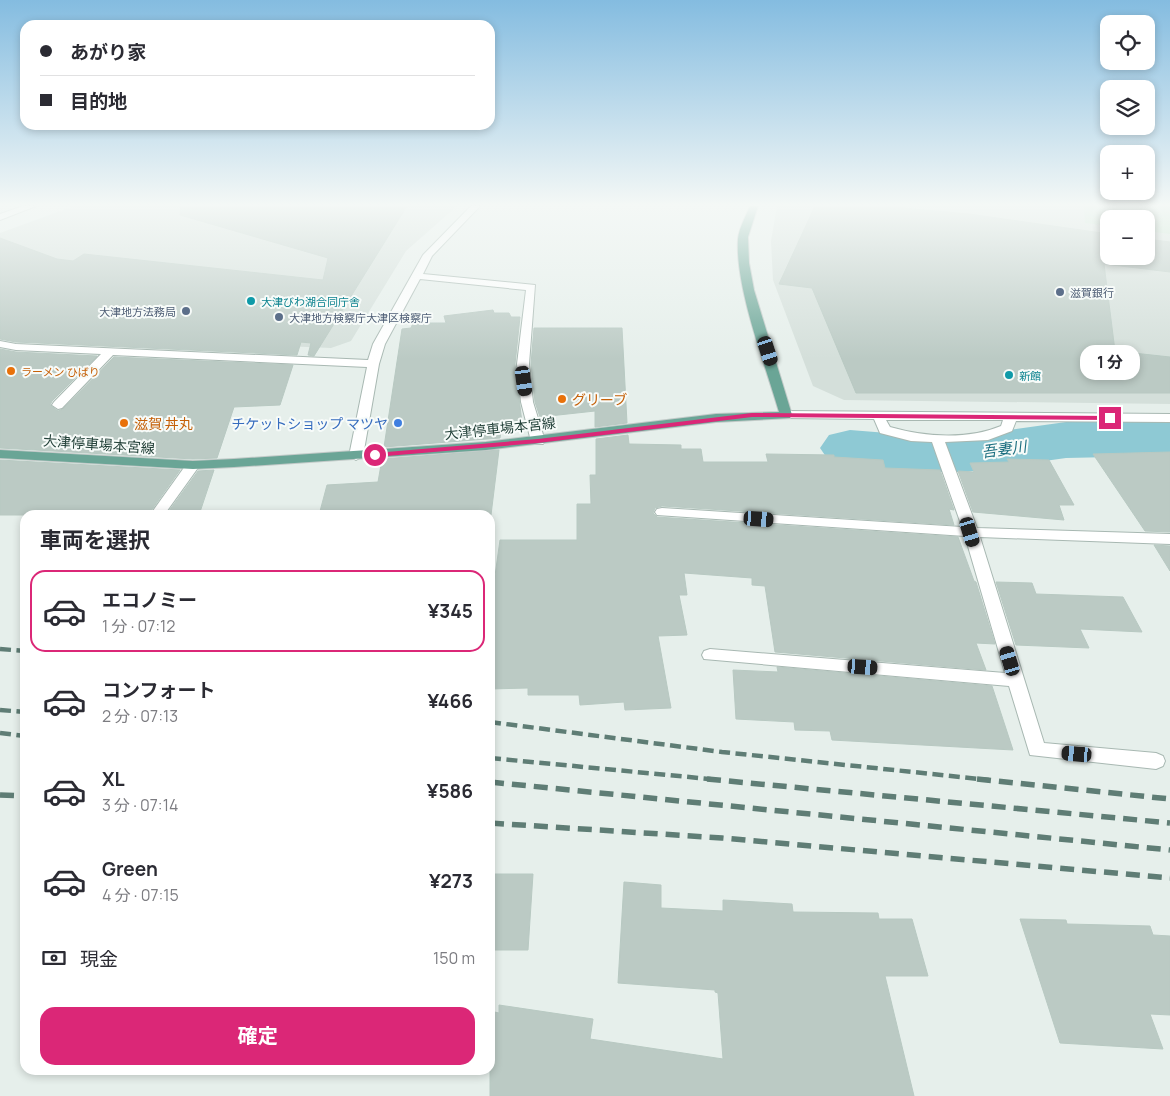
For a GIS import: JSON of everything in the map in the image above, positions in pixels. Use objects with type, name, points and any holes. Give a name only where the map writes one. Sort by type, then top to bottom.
[{"type":"main road","points":[[744,257],[749,290],[786,414]]},
{"type":"main road","name":"大津停車場本宮線","points":[[0,454],[193,466],[356,456],[538,441],[716,418],[786,414]]},
{"type":"street","points":[[356,456],[373,364],[379,344],[427,257]]},
{"type":"street","points":[[416,276],[532,287],[523,364],[527,402],[538,441]]},
{"type":"street","points":[[0,344],[373,364]]},
{"type":"street","points":[[58,406],[111,350]]},
{"type":"street","points":[[786,414],[1170,418]]},
{"type":"street","points":[[878,415],[882,426],[890,432],[911,437],[941,449],[988,436],[1007,428],[1011,416]]},
{"type":"street","points":[[941,449],[970,532],[1038,750],[1156,761]]},
{"type":"street","points":[[161,510],[193,466]]},
{"type":"street","points":[[662,512],[970,532],[1170,539]]},
{"type":"street","points":[[710,655],[1016,680]]},
{"type":"shaded area","points":[[0,257],[402,257],[351,341],[331,348],[31,335],[0,329]]},
{"type":"shaded area","points":[[772,257],[1100,257],[1100,265],[1155,265],[1155,257],[1170,257],[1170,404],[844,400],[813,386],[773,280]]},
{"type":"building","points":[[0,257],[52,257],[73,261],[79,257],[113,257],[323,280],[328,258],[325,257],[375,257],[314,356],[308,355],[311,343],[301,342],[297,355],[16,342],[0,339]]},
{"type":"building","points":[[791,257],[1100,257],[1100,265],[1104,265],[1115,351],[1170,357],[1170,393],[856,393],[812,288],[779,284]]},
{"type":"building","points":[[1155,257],[1170,257],[1170,272],[1112,265],[1155,265]]},
{"type":"building","points":[[493,310],[494,313],[509,313],[511,317],[520,317],[515,364],[522,423],[502,425],[500,438],[384,447],[402,329],[411,328],[413,323],[446,323],[444,316]]},
{"type":"building","points":[[534,328],[622,328],[627,423],[595,427],[595,411],[540,417],[535,402],[531,364]]},
{"type":"building","points":[[0,349],[16,352],[97,356],[52,401],[50,405],[58,411],[63,409],[114,357],[293,365],[280,405],[234,407],[217,458],[193,459],[0,448]]},
{"type":"building","points":[[628,435],[629,444],[681,445],[681,449],[701,449],[703,462],[768,462],[766,454],[834,455],[834,457],[883,460],[885,468],[940,470],[954,510],[949,509],[954,525],[662,506],[655,508],[653,513],[657,517],[958,537],[976,582],[995,644],[976,643],[986,670],[775,652],[765,586],[752,585],[752,578],[684,573],[687,595],[679,595],[687,635],[658,636],[671,708],[625,710],[624,702],[580,705],[579,695],[528,695],[528,688],[495,689],[495,576],[500,540],[577,540],[577,504],[591,504],[590,475],[596,475],[596,439]]},
{"type":"building","points":[[499,450],[492,510],[320,510],[327,485],[378,482],[382,459]]},
{"type":"building","points":[[1170,452],[1170,532],[1145,531],[1093,454]]},
{"type":"building","points":[[1007,459],[1049,460],[1074,505],[1059,505],[1064,520],[973,512],[958,471],[974,472],[970,463],[1009,462]]},
{"type":"building","points":[[0,460],[180,470],[152,510],[20,510],[20,515],[0,515]]},
{"type":"building","points":[[214,470],[201,510],[170,510],[198,471]]},
{"type":"building","points":[[1154,545],[1170,546],[1170,571]]},
{"type":"building","points":[[996,582],[1032,583],[1036,594],[1123,597],[1142,632],[1080,629],[1089,648],[1016,645]]},
{"type":"building","points":[[777,667],[992,686],[1013,750],[832,740],[830,731],[795,730],[794,722],[736,719],[733,670],[778,672]]},
{"type":"building","points":[[495,874],[533,874],[528,950],[495,950]]},
{"type":"building","points":[[624,882],[661,885],[661,908],[723,911],[723,900],[792,904],[793,912],[878,913],[879,919],[912,919],[928,976],[885,976],[914,1096],[490,1096],[490,1075],[495,1075],[495,1012],[499,1013],[499,1005],[593,1019],[590,1039],[723,1059],[718,993],[715,990],[618,983]]},
{"type":"building","points":[[1020,919],[1066,920],[1067,924],[1150,926],[1153,935],[1170,936],[1170,1015],[1150,1014],[1163,1049],[1060,1043]]},
{"type":"waterway","name":"吾妻川","points":[[850,448],[925,454],[966,454],[1066,440],[1158,438]]},
{"type":"railway","points":[[0,649],[20,651]]},
{"type":"railway","points":[[0,710],[20,712]]},
{"type":"railway","points":[[495,723],[722,752],[989,780]]},
{"type":"railway","points":[[0,733],[20,735]]},
{"type":"railway","points":[[495,758],[720,780]]},
{"type":"railway","points":[[707,779],[1170,823]]},
{"type":"railway","points":[[977,779],[1170,799]]},
{"type":"railway","points":[[495,782],[1170,850]]},
{"type":"railway","points":[[0,795],[20,796]]},
{"type":"railway","points":[[495,823],[722,838],[1170,878]]},
{"type":"place","name":"滋賀銀行","points":[[1060,292]]},
{"type":"place","name":"大津びわ湖合同庁舎","points":[[251,301]]},
{"type":"place","name":"大津地方法務局","points":[[186,311]]},
{"type":"place","name":"大津地方検察庁大津区検察庁","points":[[279,317]]},
{"type":"place","name":"ラーメン ひばり","points":[[11,371]]},
{"type":"place","name":"新館","points":[[1009,375]]},
{"type":"place","name":"グリーブ","points":[[562,399]]},
{"type":"place","name":"滋賀 丼丸","points":[[124,423]]},
{"type":"place","name":"チケットショップ マツヤ","points":[[398,423]]},
{"type":"route","points":[[375,455],[538,441],[752,415],[818,414],[1110,418]]}]
